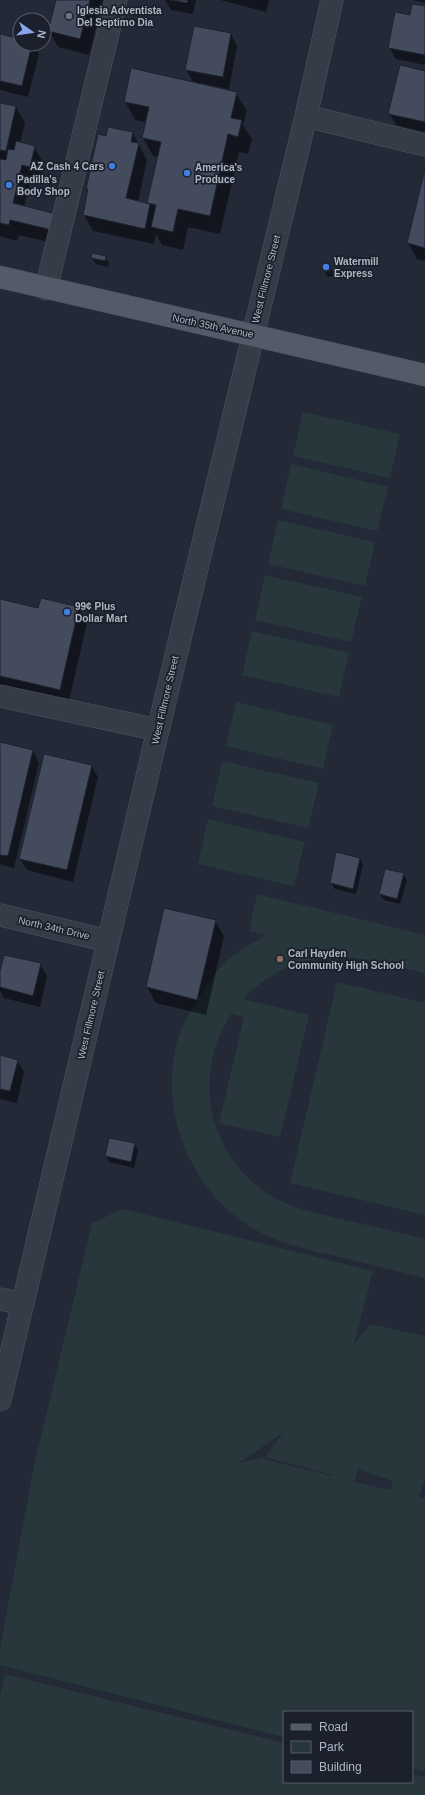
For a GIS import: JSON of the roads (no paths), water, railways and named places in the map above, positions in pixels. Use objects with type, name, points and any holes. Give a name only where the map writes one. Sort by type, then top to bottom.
[{"type":"main road","name":"North 35th Avenue","points":[[0,278],[425,376]]},
{"type":"street","points":[[46,289],[116,0]]},
{"type":"street","name":"West Fillmore Street","points":[[0,1400],[252,335],[306,116],[332,0]]},
{"type":"street","points":[[306,116],[425,145]]},
{"type":"street","points":[[0,696],[158,730]]},
{"type":"street","name":"North 34th Drive","points":[[0,915],[108,941]]},
{"type":"street","points":[[0,1299],[22,1304]]},
{"type":"place","name":"Iglesia Adventista Del Septimo Dia","points":[[69,16]]},
{"type":"place","name":"AZ Cash 4 Cars","points":[[112,166]]},
{"type":"place","name":"America's Produce","points":[[187,173]]},
{"type":"place","name":"Padilla's Body Shop","points":[[9,185]]},
{"type":"place","name":"Watermill Express","points":[[326,267]]},
{"type":"place","name":"99¢ Plus Dollar Mart","points":[[67,612]]},
{"type":"place","name":"Carl Hayden Community High School","points":[[280,959]]}]
